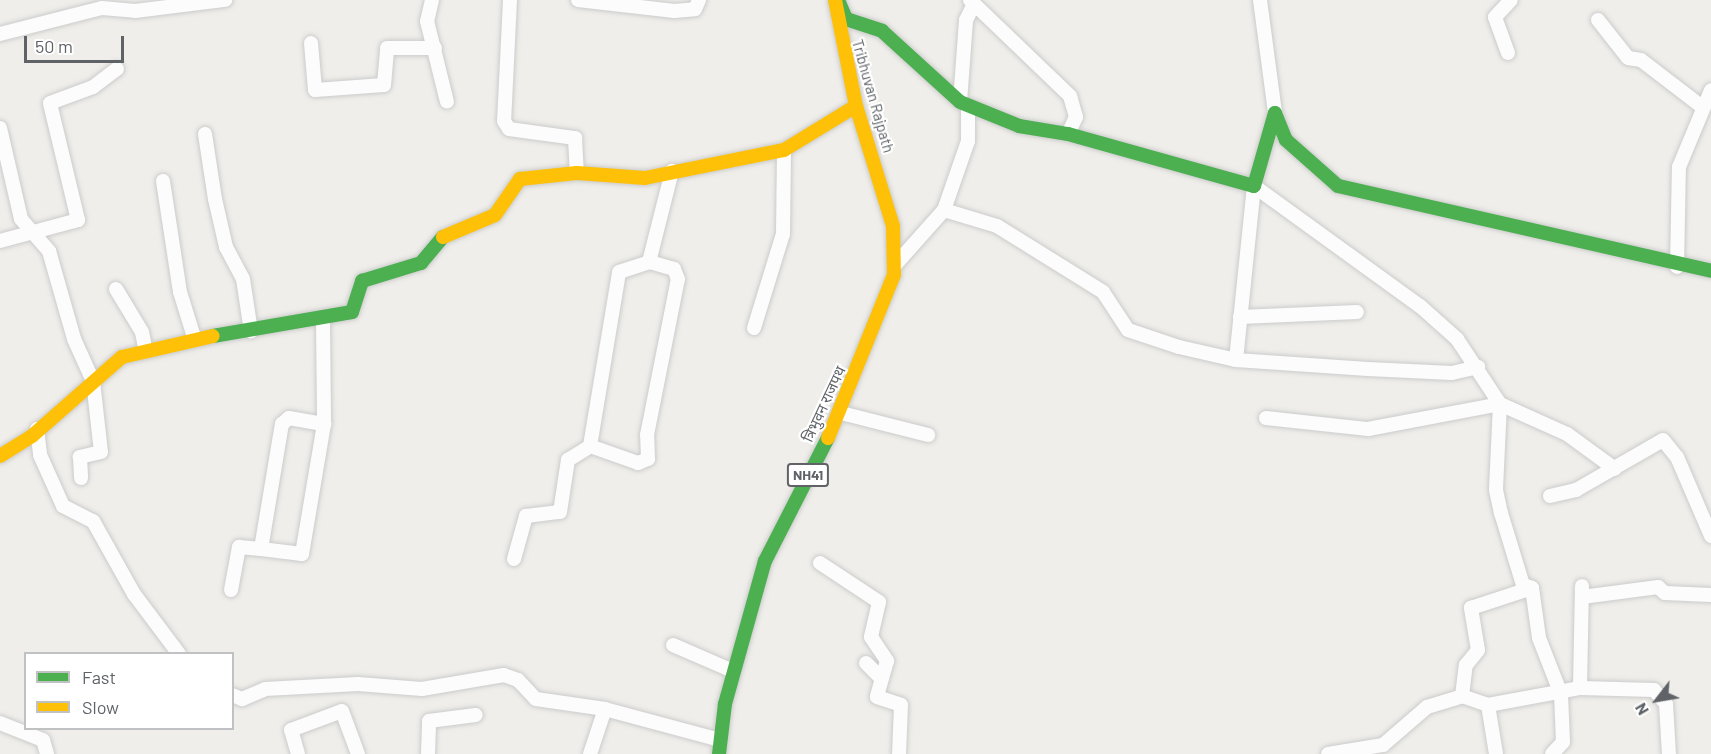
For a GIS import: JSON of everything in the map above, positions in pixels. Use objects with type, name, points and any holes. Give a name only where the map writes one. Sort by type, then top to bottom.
[{"type":"main road","points":[[836,0],[846,19],[882,31],[964,105],[1019,126],[1068,134],[1254,186],[1275,113]]},
{"type":"main road","name":"Tribhuvan Rajpath","points":[[836,0],[856,106],[887,200]]},
{"type":"main road","points":[[0,456],[37,429],[122,357],[145,348],[194,338],[323,321],[352,312],[362,281],[421,263],[449,230],[495,215],[520,179],[577,174],[645,178],[784,150],[856,106]]},
{"type":"main road","points":[[1275,113],[1286,140],[1338,186],[1677,267],[1711,271]]},
{"type":"main road","name":"त्रिभुवन राजपथ","points":[[720,747],[733,671],[765,561],[841,413],[887,300],[895,265],[887,200]]},
{"type":"street","points":[[0,34],[102,8],[225,0]]},
{"type":"street","points":[[432,0],[427,21],[447,102]]},
{"type":"street","points":[[510,0],[504,121],[509,129],[575,138],[577,174]]},
{"type":"street","points":[[578,0],[674,11],[695,9],[699,0]]},
{"type":"street","points":[[1260,0],[1275,113]]},
{"type":"street","points":[[1508,53],[1495,17],[1511,0]]},
{"type":"street","points":[[895,265],[944,210],[968,141],[964,105],[966,20],[972,2],[1070,96],[1076,117],[1068,134]]},
{"type":"street","points":[[1598,20],[1628,58],[1641,60],[1701,105]]},
{"type":"street","points":[[311,43],[315,90],[384,85],[387,48],[435,48]]},
{"type":"street","points":[[0,241],[33,234],[78,219],[50,103],[93,87],[117,69]]},
{"type":"street","points":[[1677,267],[1679,167],[1701,105],[1711,90]]},
{"type":"street","points":[[0,128],[21,219],[49,251],[60,278],[74,339],[93,381],[101,452],[80,458],[81,478]]},
{"type":"street","points":[[205,134],[217,209],[226,247],[243,279],[251,331]]},
{"type":"street","points":[[753,328],[783,234],[784,150]]},
{"type":"street","points":[[649,262],[672,171]]},
{"type":"street","points":[[164,181],[180,292],[194,338]]},
{"type":"street","points":[[1236,360],[1254,186],[1419,306],[1478,367],[1500,404],[1496,490],[1523,585],[1532,588]]},
{"type":"street","points":[[944,210],[984,219],[1044,261],[1087,280],[1103,292],[1128,330],[1236,360],[1452,373],[1478,367]]},
{"type":"street","points":[[514,559],[526,516],[560,512],[568,460],[590,446],[619,272],[649,262],[674,269],[678,279],[647,435],[648,459],[638,463],[590,446]]},
{"type":"street","points":[[116,289],[142,332],[145,348]]},
{"type":"street","points":[[1240,317],[1357,312]]},
{"type":"street","points":[[231,590],[239,547],[302,554],[324,424],[323,321]]},
{"type":"street","points":[[1266,418],[1368,429],[1500,404],[1567,434],[1615,469]]},
{"type":"street","points":[[841,413],[928,435]]},
{"type":"street","points":[[261,549],[282,424],[289,418],[324,424]]},
{"type":"street","points":[[37,429],[40,455],[63,506],[93,521],[134,594],[178,652]]},
{"type":"street","points":[[1550,496],[1576,490],[1663,440],[1677,457],[1711,536]]},
{"type":"street","points":[[819,563],[879,602],[871,637],[888,661],[879,676],[878,699],[902,705],[899,754]]},
{"type":"street","points":[[1580,688],[1582,591],[1658,587],[1665,593],[1711,595]]},
{"type":"street","points":[[1532,588],[1539,638],[1561,694],[1563,742],[1552,754]]},
{"type":"street","points":[[1462,696],[1467,665],[1478,650],[1471,608],[1532,588]]},
{"type":"street","points":[[673,645],[733,671]]},
{"type":"street","points":[[866,663],[879,676]]},
{"type":"street","points":[[234,696],[242,699],[265,689],[358,684],[422,689],[504,675],[518,680],[536,699],[605,709],[720,747]]},
{"type":"street","points":[[1328,754],[1383,746],[1427,707],[1462,696],[1488,705],[1561,694],[1580,688],[1653,690],[1666,704],[1669,754]]},
{"type":"street","points":[[1488,705],[1496,754]]},
{"type":"street","points":[[590,754],[605,709]]},
{"type":"street","points":[[298,754],[291,730],[342,711],[358,754]]},
{"type":"street","points":[[428,754],[429,722],[476,715]]},
{"type":"street","points":[[0,723],[43,740],[48,754]]},
{"type":"traffic: fast","points":[[838,0],[846,19],[882,31],[960,102],[1019,126],[1068,134],[1254,186],[1275,113]]},
{"type":"traffic: fast","points":[[1275,113],[1286,140],[1338,186],[1711,271]]},
{"type":"traffic: fast","points":[[213,336],[352,312],[362,281],[421,263],[443,237]]},
{"type":"traffic: fast","points":[[719,754],[725,704],[765,561],[828,438]]},
{"type":"traffic: slow","points":[[828,438],[894,275],[893,226],[856,106],[835,0]]},
{"type":"traffic: slow","points":[[443,237],[495,215],[520,179],[577,173],[645,178],[784,150],[856,106]]},
{"type":"traffic: slow","points":[[0,456],[32,436],[122,357],[213,336]]}]
